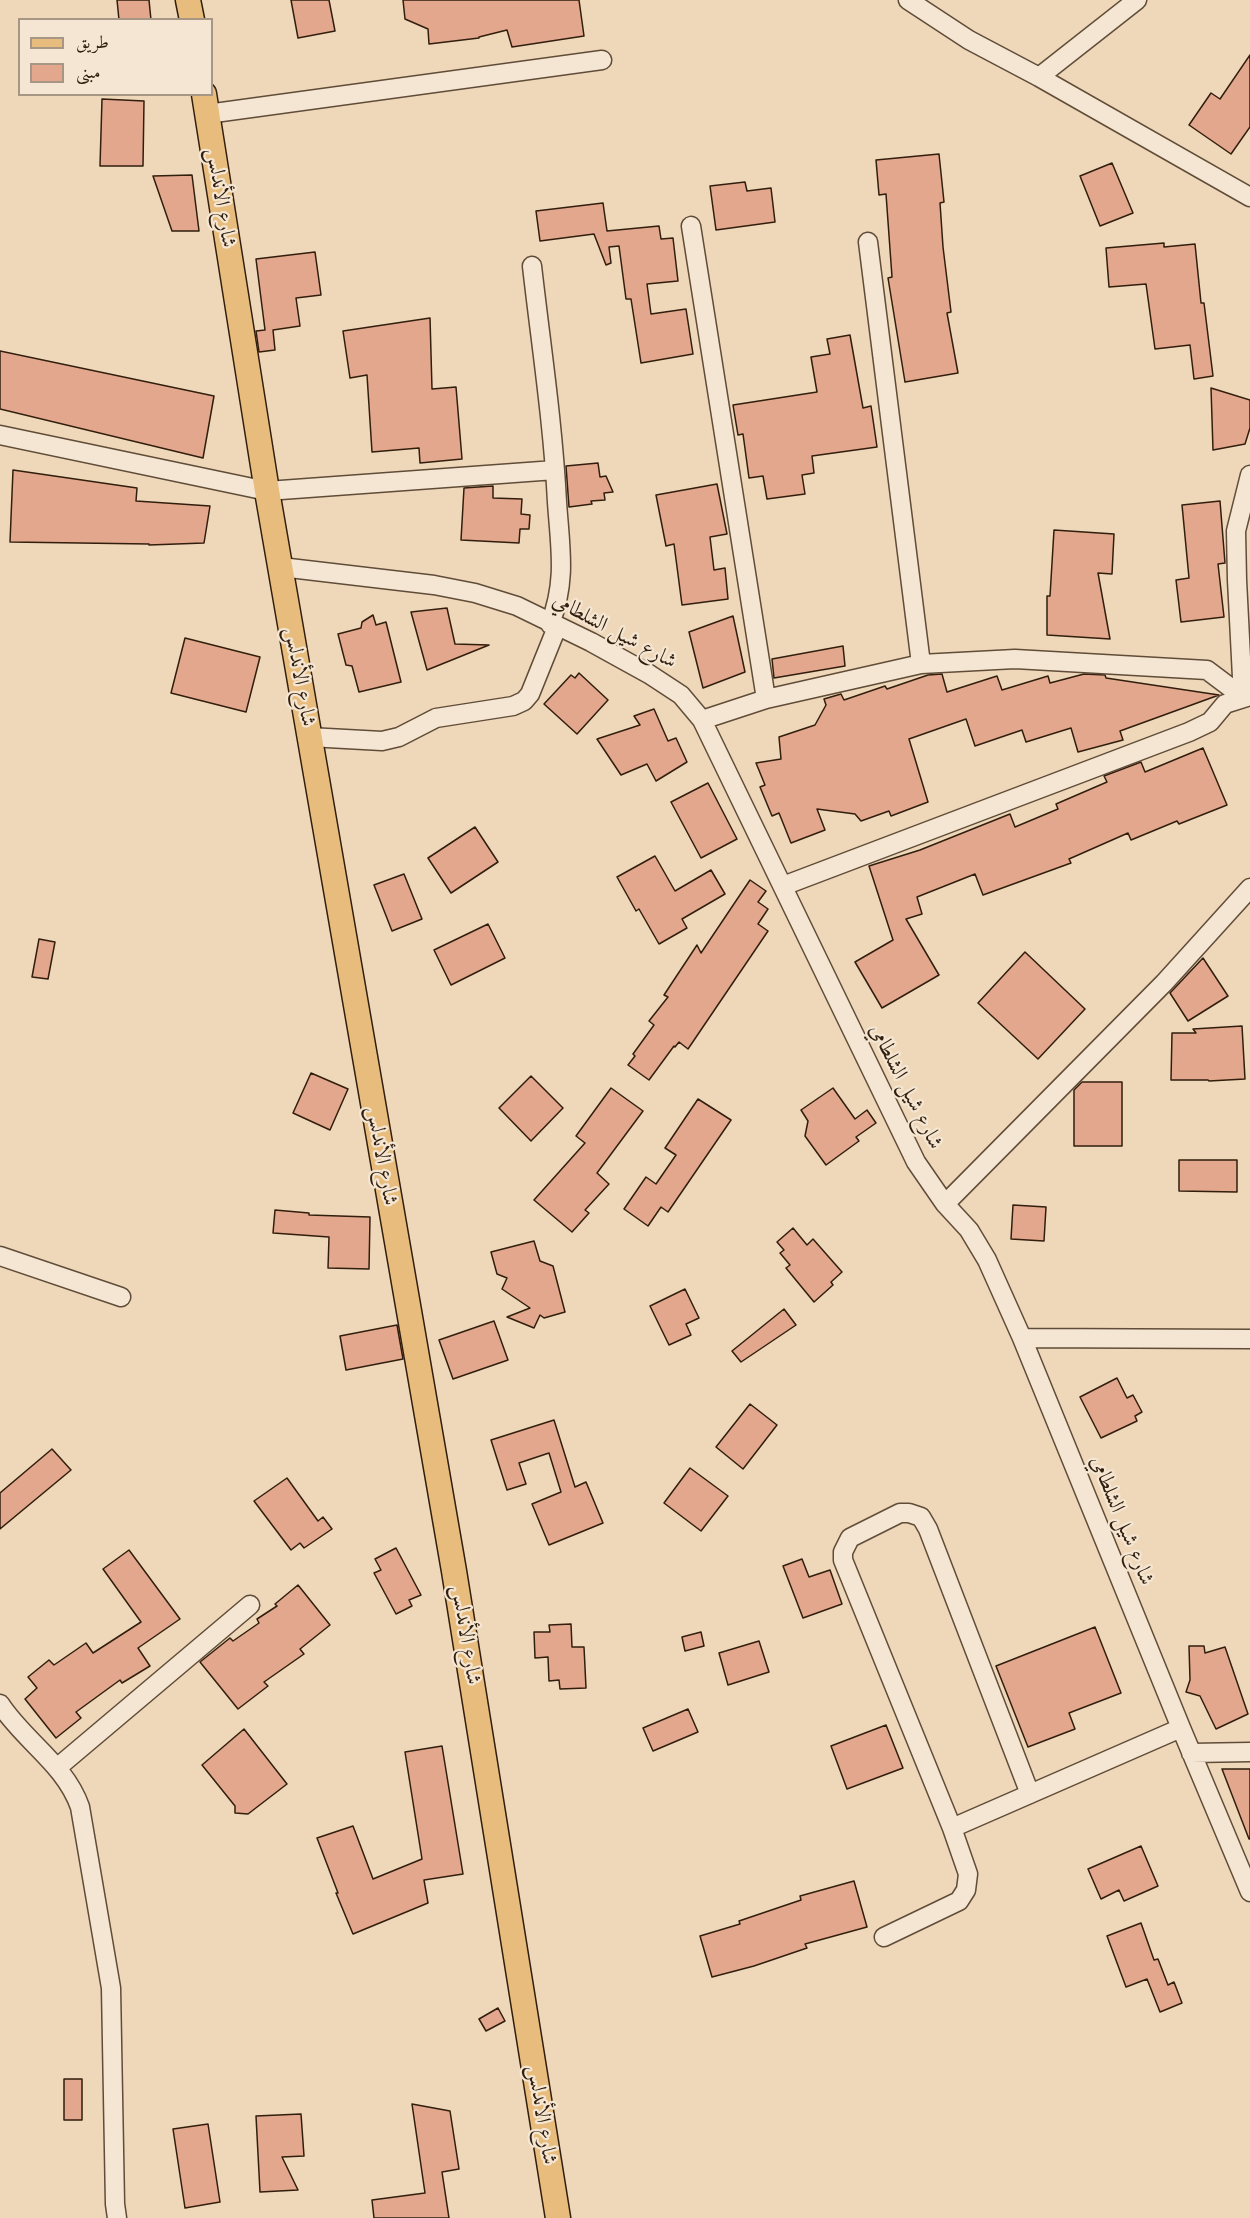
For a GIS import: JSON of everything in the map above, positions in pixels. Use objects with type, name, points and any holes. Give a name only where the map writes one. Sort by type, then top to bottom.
[{"type":"main road","points":[[188,0],[192,18]]},
{"type":"main road","name":"شارع الأندلس","points":[[205,104],[267,491],[456,1582],[558,2218]]},
{"type":"street","points":[[908,0],[969,40],[1039,77],[1250,197]]},
{"type":"street","points":[[1039,77],[1137,0]]},
{"type":"street","points":[[205,104],[602,60]]},
{"type":"street","points":[[691,226],[766,699]]},
{"type":"street","points":[[868,242],[921,664]]},
{"type":"street","points":[[309,737],[382,741],[399,737],[436,718],[513,706],[524,701],[530,694],[554,625],[562,582],[555,470],[532,266]]},
{"type":"street","points":[[0,435],[267,491],[555,470]]},
{"type":"street","points":[[1247,696],[1237,580],[1236,531],[1250,475]]},
{"type":"street","name":"شارع شيل الشلطامي","points":[[281,567],[434,585],[475,593],[517,606],[591,642],[681,695],[702,720],[916,1162],[945,1204],[969,1230],[987,1260],[1022,1338],[1191,1753],[1246,1875],[1250,1892]]},
{"type":"street","points":[[702,720],[766,699],[921,664],[1015,659],[1207,670],[1247,696]]},
{"type":"street","points":[[783,886],[1190,732],[1210,722],[1225,704],[1247,696]]},
{"type":"street","points":[[945,1204],[1164,983],[1250,888]]},
{"type":"street","points":[[0,1256],[121,1297]]},
{"type":"street","points":[[1022,1338],[1250,1339]]},
{"type":"street","points":[[884,1937],[959,1901],[966,1890],[968,1874],[952,1828],[843,1560],[845,1545],[850,1538],[900,1513],[921,1517],[928,1529],[1030,1794]]},
{"type":"street","points":[[58,1767],[250,1605]]},
{"type":"street","points":[[0,1704],[14,1725],[58,1767],[71,1785],[80,1807],[109,1969],[117,2218]]},
{"type":"street","points":[[952,1828],[1181,1728]]},
{"type":"street","points":[[1191,1753],[1250,1752]]},
{"type":"building","points":[[117,0],[149,0],[151,18],[119,18]]},
{"type":"building","points":[[291,0],[329,0],[335,31],[298,38]]},
{"type":"building","points":[[403,0],[579,0],[584,36],[512,47],[507,30],[479,38],[429,44],[428,29],[405,19]]},
{"type":"building","points":[[1250,55],[1250,127],[1231,154],[1189,125],[1211,93],[1220,99]]},
{"type":"building","points":[[102,99],[144,101],[143,166],[100,166]]},
{"type":"building","points":[[939,154],[944,202],[940,203],[943,247],[951,312],[947,313],[958,373],[905,382],[888,278],[892,277],[886,194],[879,195],[876,160]]},
{"type":"building","points":[[1112,163],[1133,213],[1100,226],[1080,176]]},
{"type":"building","points":[[192,175],[199,231],[172,231],[153,176]]},
{"type":"building","points":[[745,182],[747,191],[771,188],[775,222],[716,230],[710,186]]},
{"type":"building","points":[[603,203],[607,231],[659,226],[661,239],[673,238],[678,281],[647,284],[651,314],[686,309],[693,354],[641,363],[631,299],[626,299],[619,246],[609,247],[611,263],[606,265],[594,234],[540,241],[536,211]]},
{"type":"building","points":[[1164,243],[1164,247],[1195,244],[1201,303],[1204,303],[1213,376],[1194,379],[1190,345],[1155,349],[1146,284],[1109,287],[1106,248]]},
{"type":"building","points":[[315,252],[321,295],[296,298],[300,326],[273,330],[275,350],[259,352],[256,331],[265,330],[256,259]]},
{"type":"building","points":[[430,318],[432,389],[456,387],[462,459],[420,463],[419,448],[372,452],[367,375],[350,378],[343,331]]},
{"type":"building","points":[[850,335],[863,408],[871,406],[877,447],[812,456],[814,473],[802,475],[805,494],[767,499],[763,476],[749,478],[743,434],[738,435],[733,405],[817,392],[811,357],[830,354],[827,339]]},
{"type":"building","points":[[0,351],[214,396],[203,458],[0,409]]},
{"type":"building","points":[[1211,388],[1250,400],[1250,428],[1245,444],[1213,450]]},
{"type":"building","points":[[598,463],[600,477],[606,476],[613,492],[604,493],[605,500],[569,507],[566,466]]},
{"type":"building","points":[[13,470],[137,488],[136,501],[210,506],[204,543],[149,545],[10,542]]},
{"type":"building","points":[[717,484],[727,534],[710,537],[714,570],[725,568],[728,599],[682,605],[674,544],[666,546],[656,495]]},
{"type":"building","points":[[493,486],[493,498],[522,499],[521,514],[530,515],[529,529],[520,529],[519,543],[461,540],[464,488]]},
{"type":"building","points":[[1220,501],[1225,563],[1218,564],[1224,617],[1181,622],[1176,580],[1189,578],[1182,505]]},
{"type":"building","points":[[1054,530],[1114,534],[1112,574],[1098,573],[1110,639],[1047,635],[1047,596],[1050,596]]},
{"type":"building","points":[[447,608],[455,644],[489,645],[427,670],[411,612]]},
{"type":"building","points":[[373,615],[376,625],[386,622],[401,682],[359,692],[352,666],[346,665],[338,634],[361,628],[362,622]]},
{"type":"building","points":[[733,616],[745,672],[703,688],[689,632]]},
{"type":"building","points":[[185,638],[260,657],[246,712],[171,693]]},
{"type":"building","points":[[843,646],[845,666],[774,678],[772,659]]},
{"type":"building","points":[[579,673],[608,700],[577,734],[544,704],[571,675],[575,678]]},
{"type":"building","points":[[942,674],[947,692],[997,676],[1002,690],[1048,676],[1050,683],[1084,674],[1105,675],[1106,678],[1219,695],[1120,731],[1123,740],[1078,752],[1071,728],[1026,742],[1022,730],[975,746],[966,719],[909,739],[928,802],[891,816],[889,811],[861,821],[855,814],[817,809],[825,830],[791,843],[779,813],[772,816],[760,787],[765,785],[756,763],[781,759],[779,737],[815,725],[826,705],[824,699],[841,694],[844,700],[885,686],[887,689],[928,675]]},
{"type":"building","points":[[654,709],[668,741],[676,738],[687,762],[656,781],[647,764],[621,775],[597,739],[640,725],[634,716]]},
{"type":"building","points":[[1203,748],[1227,805],[1179,824],[1177,821],[1131,840],[1128,833],[1069,859],[1071,863],[983,895],[975,874],[917,897],[922,914],[906,919],[939,975],[882,1008],[855,962],[893,940],[869,866],[920,850],[1010,814],[1015,827],[1058,809],[1056,804],[1107,782],[1104,776],[1141,762],[1145,772]]},
{"type":"building","points":[[708,783],[737,839],[701,858],[671,802]]},
{"type":"building","points":[[475,827],[498,862],[451,893],[428,858]]},
{"type":"building","points":[[655,856],[675,891],[711,870],[725,894],[682,919],[687,928],[659,944],[639,909],[636,911],[617,877]]},
{"type":"building","points":[[404,874],[422,919],[392,931],[374,885]]},
{"type":"building","points":[[750,880],[766,891],[758,902],[768,909],[758,924],[768,931],[688,1049],[679,1042],[649,1080],[628,1065],[635,1056],[633,1054],[654,1025],[649,1021],[668,997],[664,995],[697,945],[701,953]]},
{"type":"building","points":[[488,924],[505,958],[451,985],[434,950]]},
{"type":"building","points":[[39,939],[55,942],[48,979],[32,977]]},
{"type":"building","points":[[1025,952],[1085,1009],[1038,1059],[978,1003]]},
{"type":"building","points":[[1203,958],[1228,996],[1188,1021],[1170,993]]},
{"type":"building","points":[[1242,1026],[1245,1079],[1171,1080],[1172,1033],[1196,1033],[1193,1029]]},
{"type":"building","points":[[311,1073],[348,1089],[330,1130],[293,1113]]},
{"type":"building","points":[[531,1076],[563,1108],[531,1141],[499,1108]]},
{"type":"building","points":[[1082,1082],[1122,1082],[1122,1146],[1074,1146],[1074,1090]]},
{"type":"building","points":[[611,1088],[643,1111],[597,1173],[609,1184],[585,1210],[589,1213],[572,1232],[534,1200],[585,1143],[576,1136]]},
{"type":"building","points":[[833,1088],[855,1119],[867,1110],[876,1123],[856,1137],[859,1141],[826,1165],[805,1136],[808,1121],[801,1110]]},
{"type":"building","points":[[698,1099],[731,1120],[668,1212],[661,1207],[648,1226],[624,1209],[646,1177],[656,1184],[676,1155],[665,1148]]},
{"type":"building","points":[[1179,1160],[1237,1160],[1237,1192],[1179,1191]]},
{"type":"building","points":[[1013,1205],[1046,1207],[1044,1241],[1011,1239]]},
{"type":"building","points":[[275,1210],[309,1213],[309,1215],[370,1217],[369,1269],[328,1268],[329,1237],[273,1233]]},
{"type":"building","points":[[793,1228],[807,1245],[813,1239],[842,1272],[831,1282],[833,1285],[814,1302],[786,1268],[790,1265],[780,1253],[784,1250],[777,1242]]},
{"type":"building","points":[[534,1241],[540,1261],[553,1266],[565,1312],[544,1318],[540,1315],[534,1328],[507,1317],[530,1308],[502,1289],[507,1278],[497,1274],[491,1252]]},
{"type":"building","points":[[685,1289],[699,1318],[686,1324],[691,1335],[669,1345],[650,1306]]},
{"type":"building","points":[[784,1309],[796,1325],[741,1362],[732,1351]]},
{"type":"building","points":[[494,1321],[508,1360],[453,1379],[439,1340]]},
{"type":"building","points":[[397,1325],[403,1359],[346,1370],[340,1336]]},
{"type":"building","points":[[1117,1378],[1127,1398],[1133,1395],[1142,1412],[1135,1416],[1137,1421],[1101,1438],[1080,1397]]},
{"type":"building","points":[[750,1404],[777,1425],[743,1469],[716,1447]]},
{"type":"building","points":[[554,1420],[575,1487],[586,1482],[603,1523],[549,1545],[532,1504],[561,1492],[549,1453],[519,1463],[526,1484],[507,1490],[491,1440]]},
{"type":"building","points":[[52,1449],[71,1470],[0,1529],[0,1493]]},
{"type":"building","points":[[690,1468],[728,1496],[701,1531],[664,1503]]},
{"type":"building","points":[[287,1478],[318,1521],[323,1517],[332,1529],[304,1548],[300,1543],[291,1550],[254,1501]]},
{"type":"building","points":[[396,1548],[421,1595],[409,1600],[412,1606],[396,1614],[374,1573],[381,1570],[375,1559]]},
{"type":"building","points":[[129,1550],[180,1619],[138,1648],[150,1666],[122,1683],[120,1680],[76,1712],[81,1718],[56,1738],[25,1699],[37,1688],[28,1677],[49,1660],[54,1665],[86,1643],[93,1653],[141,1622],[103,1569]]},
{"type":"building","points":[[802,1559],[809,1577],[830,1570],[842,1604],[803,1618],[783,1566]]},
{"type":"building","points":[[298,1585],[330,1625],[300,1649],[304,1654],[264,1682],[268,1686],[238,1709],[200,1662],[230,1638],[233,1641],[259,1623],[257,1619],[277,1606],[275,1604]]},
{"type":"building","points":[[571,1624],[572,1647],[584,1647],[586,1688],[560,1689],[559,1680],[549,1681],[548,1657],[535,1658],[534,1632],[550,1632],[549,1625]]},
{"type":"building","points":[[1095,1627],[1121,1693],[1069,1713],[1075,1729],[1028,1747],[996,1666]]},
{"type":"building","points":[[701,1632],[704,1646],[685,1651],[682,1637]]},
{"type":"building","points":[[759,1641],[769,1672],[728,1685],[719,1653]]},
{"type":"building","points":[[1189,1646],[1204,1646],[1205,1653],[1225,1647],[1248,1714],[1216,1729],[1200,1696],[1186,1692],[1190,1680]]},
{"type":"building","points":[[688,1709],[698,1732],[653,1751],[643,1728]]},
{"type":"building","points":[[886,1725],[903,1768],[847,1789],[831,1746]]},
{"type":"building","points":[[244,1729],[287,1784],[248,1814],[235,1813],[235,1806],[202,1765]]},
{"type":"building","points":[[442,1746],[463,1874],[424,1880],[428,1903],[353,1934],[317,1838],[353,1826],[373,1879],[422,1859],[405,1752]]},
{"type":"building","points":[[1222,1769],[1250,1769],[1250,1839],[1249,1839]]},
{"type":"building","points":[[1141,1846],[1158,1886],[1124,1901],[1119,1890],[1101,1899],[1088,1869]]},
{"type":"building","points":[[854,1881],[867,1927],[805,1944],[807,1948],[712,1977],[700,1936],[740,1924],[739,1921],[801,1900],[800,1896]]},
{"type":"building","points":[[1141,1923],[1154,1960],[1158,1959],[1168,1985],[1174,1982],[1182,2003],[1160,2012],[1147,1979],[1126,1987],[1107,1936]]},
{"type":"building","points":[[498,2008],[505,2021],[486,2031],[479,2019]]},
{"type":"building","points":[[64,2079],[82,2079],[82,2120],[64,2120]]},
{"type":"building","points":[[412,2104],[450,2111],[459,2169],[442,2172],[449,2218],[374,2218],[372,2200],[425,2193]]},
{"type":"building","points":[[301,2114],[304,2156],[282,2157],[298,2190],[260,2192],[256,2116]]},
{"type":"building","points":[[208,2124],[220,2202],[185,2208],[173,2129]]}]
